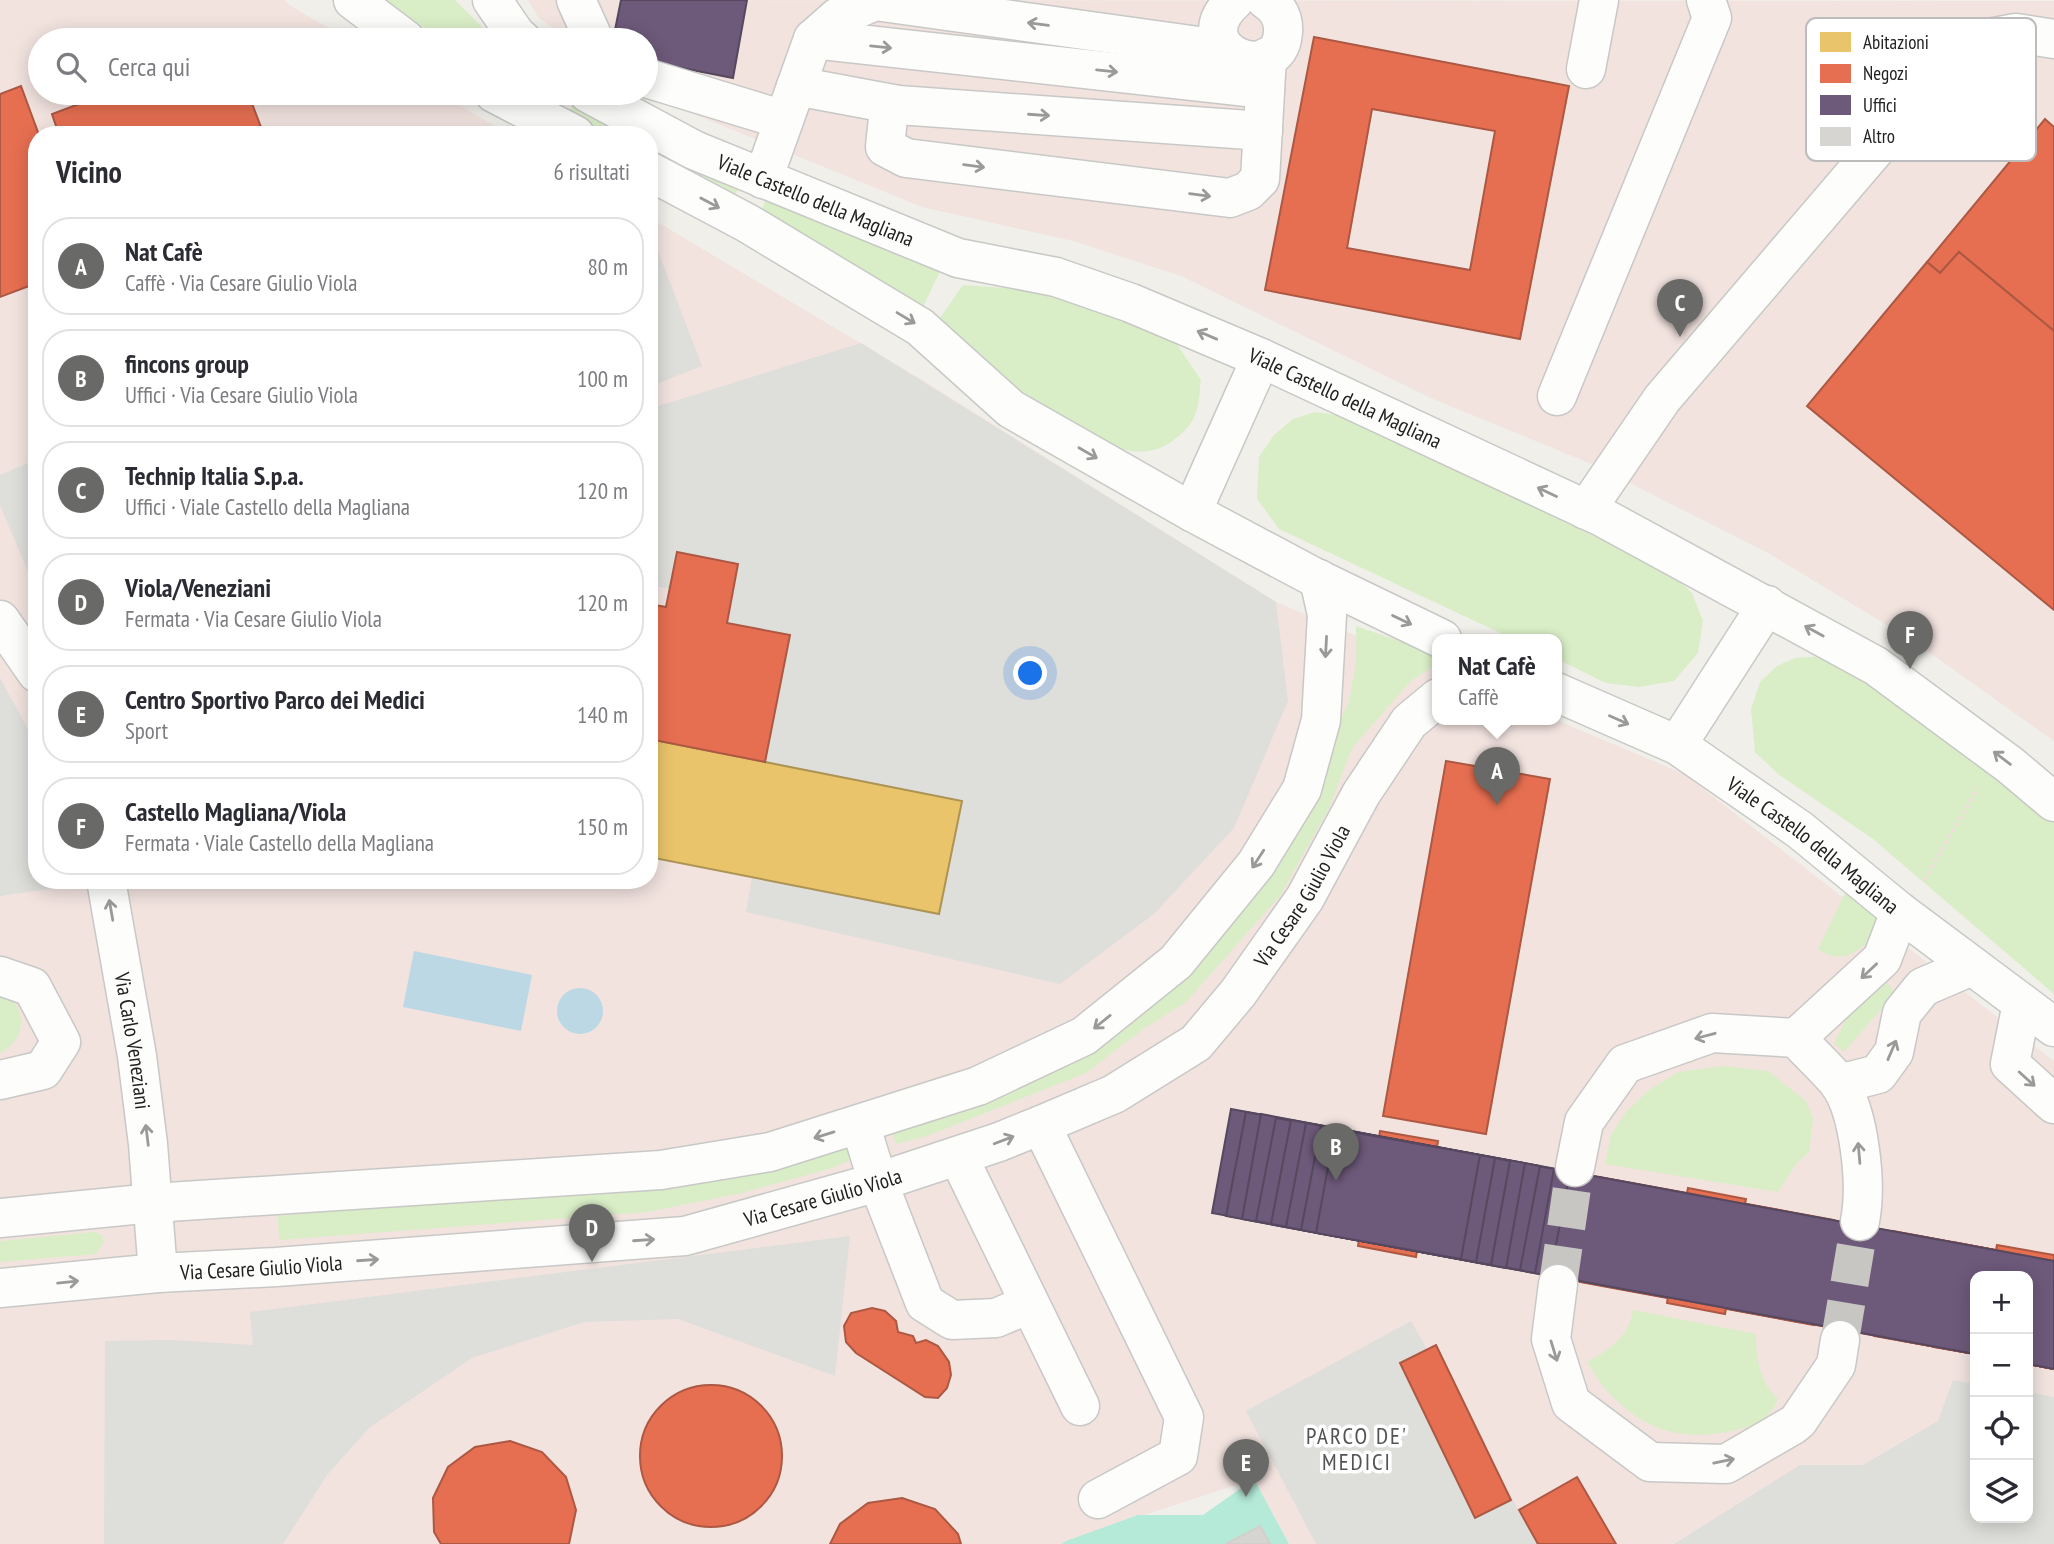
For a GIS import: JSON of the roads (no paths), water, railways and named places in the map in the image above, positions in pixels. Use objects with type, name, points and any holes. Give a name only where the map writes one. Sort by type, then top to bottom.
[{"type":"street","points":[[353,0],[390,28]]},
{"type":"street","points":[[492,0],[513,28]]},
{"type":"street","points":[[576,0],[589,28]]},
{"type":"street","points":[[1236,0],[1224,10],[1219,24],[1220,38],[1227,50],[1239,59],[1253,61],[1266,73]]},
{"type":"street","points":[[1586,69],[1599,0]]},
{"type":"street","points":[[1557,396],[1712,18],[1706,0]]},
{"type":"street","points":[[763,179],[813,39],[838,17],[875,1],[1227,50]]},
{"type":"street","points":[[898,105],[888,118],[885,147],[906,158],[1230,198],[1248,191],[1260,179],[1266,73],[1284,34],[1283,20],[1275,2]]},
{"type":"street","points":[[2036,37],[2054,40]]},
{"type":"street","points":[[813,39],[1266,73]]},
{"type":"street","points":[[658,80],[790,103],[898,105],[1263,131]]},
{"type":"street","points":[[517,105],[558,126]]},
{"type":"street","name":"Viale Castello della Magliana","points":[[611,105],[650,126]]},
{"type":"street","name":"Viale Castello della Magliana","points":[[658,130],[695,150],[763,179],[958,258],[1056,277],[1131,303],[1261,358],[1586,510],[1876,666],[2010,765],[2054,802]]},
{"type":"street","points":[[1586,510],[1662,399],[1865,161]]},
{"type":"street","name":"Viale Castello della Magliana","points":[[658,177],[747,223],[920,327],[1011,409],[1192,512],[1319,579],[1432,634]]},
{"type":"street","points":[[1192,512],[1261,358]]},
{"type":"street","points":[[0,1218],[153,1203],[661,1170],[770,1152],[978,1086],[1084,1036],[1176,962],[1256,864],[1302,789],[1321,720],[1328,615],[1319,579]]},
{"type":"street","points":[[1677,745],[1767,605]]},
{"type":"street","points":[[0,620],[28,660]]},
{"type":"street","name":"Viale Castello della Magliana","points":[[1562,695],[1677,745],[1800,830],[1898,909],[2054,1027]]},
{"type":"street","name":"Via Cesare Giulio Viola","points":[[0,1288],[158,1273],[685,1237],[878,1182],[1041,1125],[1114,1094],[1196,1043],[1238,993],[1305,898],[1361,794],[1409,722],[1432,702]]},
{"type":"street","name":"Via Carlo Veneziani","points":[[108,889],[137,1056],[148,1144],[158,1273]]},
{"type":"street","points":[[1796,1038],[1882,958],[1898,909]]},
{"type":"street","points":[[1839,1084],[1878,1074],[1894,1052],[1902,1013],[1923,987],[1972,966]]},
{"type":"street","points":[[0,976],[32,987],[61,1042],[43,1070],[0,1080]]},
{"type":"street","points":[[2022,1003],[2010,1064],[2054,1104]]},
{"type":"street","points":[[1575,1167],[1584,1122],[1625,1064],[1712,1033],[1796,1038],[1839,1084],[1856,1120],[1864,1202],[1860,1221]]},
{"type":"street","points":[[860,1124],[878,1182],[925,1303],[952,1320],[996,1318],[1029,1304]]},
{"type":"street","points":[[1041,1125],[1184,1417],[1178,1456],[1098,1499]]},
{"type":"street","points":[[958,1156],[1080,1406]]},
{"type":"street","points":[[1558,1284],[1550,1339],[1571,1403],[1650,1462],[1726,1464],[1793,1425],[1836,1365],[1840,1340]]},
{"type":"water","points":[[414,951],[532,975],[521,1031],[403,1007]]},
{"type":"water","points":[[580,988],[596,995],[603,1011],[596,1027],[580,1034],[564,1027],[557,1011],[564,995]]},
{"type":"tunnel","points":[[1558,1284],[1575,1167]]},
{"type":"tunnel","points":[[1840,1340],[1860,1221]]},
{"type":"place","name":"Technip Italia S.p.a.","points":[[1680,337]]},
{"type":"place","name":"Castello Magliana/Viola","points":[[1910,669]]},
{"type":"place","name":"Nat Cafè","points":[[1497,805]]},
{"type":"place","name":"fincons group","points":[[1336,1181]]},
{"type":"place","name":"Viola/Veneziani","points":[[592,1262]]},
{"type":"place","name":"Centro Sportivo Parco dei Medici","points":[[1246,1497]]},
{"type":"district","name":"PARCO DE' MEDICI","points":[[1357,1448]]}]
